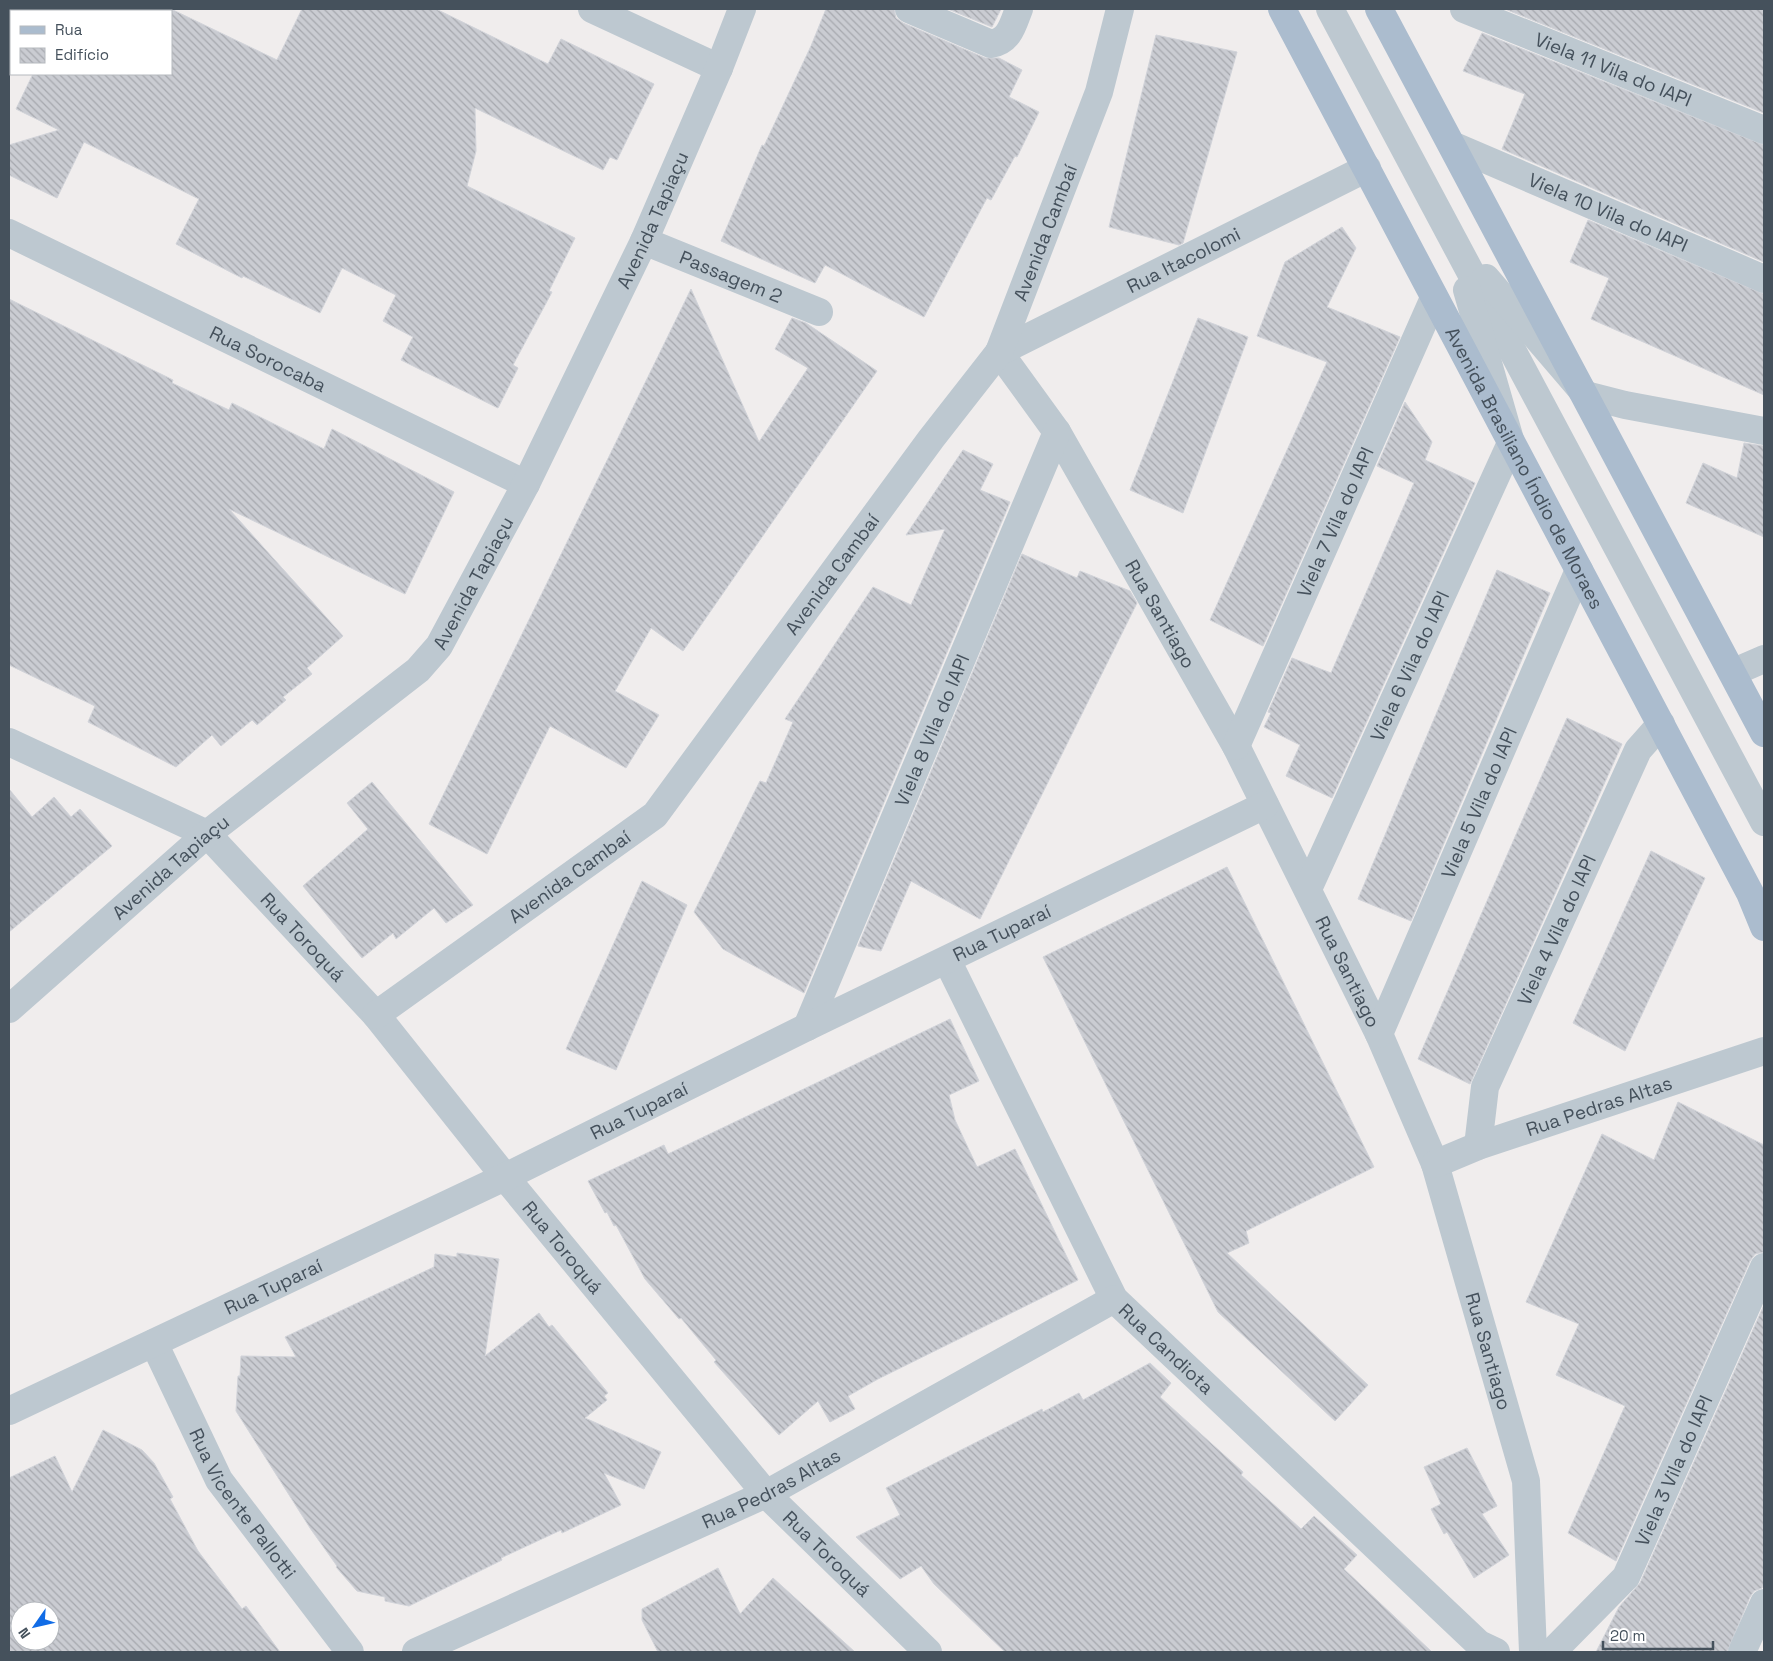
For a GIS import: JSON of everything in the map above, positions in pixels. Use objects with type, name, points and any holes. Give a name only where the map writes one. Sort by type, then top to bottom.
[{"type":"main road","name":"Avenida Brasiliano Índio de Moraes","points":[[1282,9],[1750,893],[1764,927]]},
{"type":"main road","points":[[1379,9],[1734,672],[1764,733]]},
{"type":"street","points":[[592,9],[719,68]]},
{"type":"street","name":"Avenida Tapiaçu","points":[[9,1009],[207,834],[418,670],[439,646],[526,484],[644,240],[719,68],[742,9]]},
{"type":"street","points":[[909,9],[991,44],[1001,42],[1008,35],[1019,9]]},
{"type":"street","name":"Avenida Cambaí","points":[[376,1015],[655,815],[930,439],[999,352],[1099,92],[1120,9]]},
{"type":"street","points":[[1330,9],[1764,822]]},
{"type":"street","name":"Viela 11 Vila do IAPI","points":[[1464,9],[1764,130]]},
{"type":"street","name":"Viela 10 Vila do IAPI","points":[[1452,145],[1764,279]]},
{"type":"street","name":"Rua Itacolomi","points":[[999,352],[1367,168]]},
{"type":"street","name":"Rua Sorocaba","points":[[9,233],[526,484]]},
{"type":"street","points":[[1452,239],[1586,395],[1626,405],[1764,431]]},
{"type":"street","points":[[1452,239],[1511,443]]},
{"type":"street","name":"Passagem 2","points":[[644,240],[819,312]]},
{"type":"street","name":"Viela 7 Vila do IAPI","points":[[1236,746],[1434,298]]},
{"type":"street","name":"Rua Santiago","points":[[999,352],[1057,432],[1236,746],[1379,1034],[1436,1164],[1526,1481],[1533,1652]]},
{"type":"street","name":"Viela 8 Vila do IAPI","points":[[807,1027],[1057,432]]},
{"type":"street","name":"Viela 6 Vila do IAPI","points":[[1308,889],[1511,443]]},
{"type":"street","name":"Viela 5 Vila do IAPI","points":[[1379,1034],[1578,570]]},
{"type":"street","points":[[1734,672],[1764,659]]},
{"type":"street","name":"Viela 4 Vila do IAPI","points":[[1478,1146],[1485,1087],[1638,750],[1661,724]]},
{"type":"street","points":[[9,742],[207,834]]},
{"type":"street","name":"Rua Tuparaí","points":[[9,1411],[505,1177],[807,1027],[1265,804]]},
{"type":"street","name":"Rua Toroquá","points":[[207,834],[376,1015],[505,1177],[766,1494],[928,1652]]},
{"type":"street","name":"Rua Candiota","points":[[947,960],[1114,1300],[1479,1644],[1496,1652]]},
{"type":"street","name":"Rua Pedras Altas","points":[[1436,1164],[1478,1146],[1764,1051]]},
{"type":"street","name":"Viela 3 Vila do IAPI","points":[[1552,1652],[1626,1577],[1764,1268]]},
{"type":"street","name":"Rua Pedras Altas","points":[[416,1652],[766,1494],[1114,1300]]},
{"type":"street","name":"Rua Vicente Pallotti","points":[[154,1343],[219,1480],[350,1652]]},
{"type":"street","points":[[1742,1652],[1764,1603]]},
{"type":"building","points":[[302,9],[436,9],[548,64],[561,39],[654,84],[617,160],[610,157],[603,170],[475,108],[476,151],[467,186],[575,238],[549,291],[552,292],[513,365],[518,368],[498,408],[401,360],[413,337],[383,321],[396,295],[342,268],[320,313],[243,276],[242,278],[176,244],[199,199],[84,142],[57,198],[9,175],[9,145],[59,130],[16,109],[33,75],[172,75],[171,10],[277,60]]},
{"type":"building","points":[[826,9],[894,9],[896,18],[903,23],[985,58],[999,58],[1022,70],[1009,97],[1039,112],[1017,157],[1015,156],[991,200],[987,198],[924,317],[825,265],[815,283],[721,241],[762,145],[764,146],[811,46]]},
{"type":"building","points":[[948,9],[1001,9],[992,27]]},
{"type":"building","points":[[1505,9],[1764,9],[1764,113]]},
{"type":"building","points":[[1482,33],[1764,145],[1764,262],[1502,149],[1525,94],[1463,71]]},
{"type":"building","points":[[1156,35],[1237,52],[1183,243],[1179,245],[1109,227]]},
{"type":"building","points":[[1588,220],[1764,294],[1764,395],[1591,319],[1609,278],[1570,262]]},
{"type":"building","points":[[1342,227],[1356,248],[1327,307],[1400,337],[1263,646],[1210,620],[1327,362],[1257,336],[1285,262]]},
{"type":"building","points":[[691,289],[759,442],[808,368],[775,349],[792,318],[806,323],[877,371],[683,651],[651,628],[615,691],[659,715],[626,768],[550,726],[487,854],[429,824]]},
{"type":"building","points":[[9,299],[173,380],[172,383],[229,410],[232,403],[324,449],[332,429],[454,492],[405,594],[229,509],[343,636],[307,668],[312,674],[283,697],[286,700],[257,725],[252,720],[221,746],[212,735],[176,767],[88,722],[95,706],[9,665]]},
{"type":"building","points":[[1198,318],[1248,337],[1183,513],[1130,490]]},
{"type":"building","points":[[1405,402],[1432,442],[1425,460],[1475,483],[1332,798],[1286,776],[1300,745],[1264,727],[1271,713],[1268,712],[1292,658],[1331,673],[1414,483],[1377,466]]},
{"type":"building","points":[[1744,443],[1764,446],[1764,537],[1686,503],[1703,463],[1737,478]]},
{"type":"building","points":[[963,450],[993,464],[980,490],[1010,502],[804,993],[723,949],[694,912],[760,781],[766,783],[793,722],[785,719],[873,587],[911,605],[945,529],[906,535]]},
{"type":"building","points":[[1022,554],[1077,578],[1080,571],[1130,591],[1137,603],[980,919],[911,881],[881,951],[858,946]]},
{"type":"building","points":[[1497,570],[1550,593],[1411,921],[1358,899]]},
{"type":"building","points":[[1567,718],[1622,744],[1470,1084],[1418,1059]]},
{"type":"building","points":[[372,782],[473,905],[446,923],[434,908],[396,939],[393,933],[362,958],[303,886],[368,829],[347,803]]},
{"type":"building","points":[[9,789],[32,817],[54,797],[71,817],[80,809],[112,846],[9,932]]},
{"type":"building","points":[[1651,851],[1705,878],[1625,1051],[1573,1023]]},
{"type":"building","points":[[1227,867],[1374,1167],[1246,1231],[1249,1243],[1227,1253],[1368,1385],[1335,1421],[1218,1312],[1043,957]]},
{"type":"building","points":[[642,881],[687,905],[616,1070],[566,1049]]},
{"type":"building","points":[[950,1019],[979,1081],[949,1095],[955,1120],[977,1167],[1015,1149],[1078,1280],[878,1379],[848,1396],[855,1409],[830,1422],[818,1401],[779,1435],[714,1362],[716,1360],[681,1318],[679,1319],[645,1279],[616,1225],[614,1226],[607,1212],[605,1213],[588,1181],[664,1145],[668,1154]]},
{"type":"building","points":[[1678,1102],[1764,1145],[1764,1252],[1755,1254],[1750,1261],[1616,1561],[1568,1533],[1625,1406],[1556,1375],[1579,1324],[1526,1302],[1602,1134],[1654,1160]]},
{"type":"building","points":[[457,1253],[499,1259],[485,1356],[539,1313],[549,1327],[552,1325],[608,1393],[604,1396],[607,1400],[585,1418],[661,1452],[644,1489],[604,1473],[621,1505],[562,1533],[561,1530],[501,1558],[502,1560],[409,1606],[385,1601],[385,1597],[357,1591],[336,1567],[236,1411],[238,1376],[240,1376],[241,1356],[296,1357],[285,1337],[434,1267],[435,1254],[457,1257]]},
{"type":"building","points":[[1764,1305],[1764,1583],[1762,1588],[1754,1591],[1750,1597],[1727,1652],[1596,1652],[1619,1607],[1640,1583]]},
{"type":"building","points":[[1150,1363],[1171,1383],[1160,1397],[1243,1472],[1241,1475],[1301,1529],[1314,1516],[1357,1555],[1344,1569],[1432,1652],[1005,1652],[934,1584],[921,1566],[900,1579],[856,1537],[900,1515],[886,1488],[1042,1409],[1043,1412],[1079,1393],[1083,1400]]},
{"type":"building","points":[[103,1430],[142,1450],[154,1463],[173,1497],[170,1499],[198,1551],[242,1609],[246,1606],[280,1652],[9,1652],[9,1478],[55,1456],[72,1492]]},
{"type":"building","points":[[1467,1448],[1497,1506],[1482,1514],[1509,1555],[1474,1578],[1447,1532],[1444,1534],[1431,1509],[1441,1504],[1424,1467]]},
{"type":"building","points":[[718,1568],[740,1614],[773,1578],[855,1652],[658,1652],[642,1620],[642,1609]]}]
